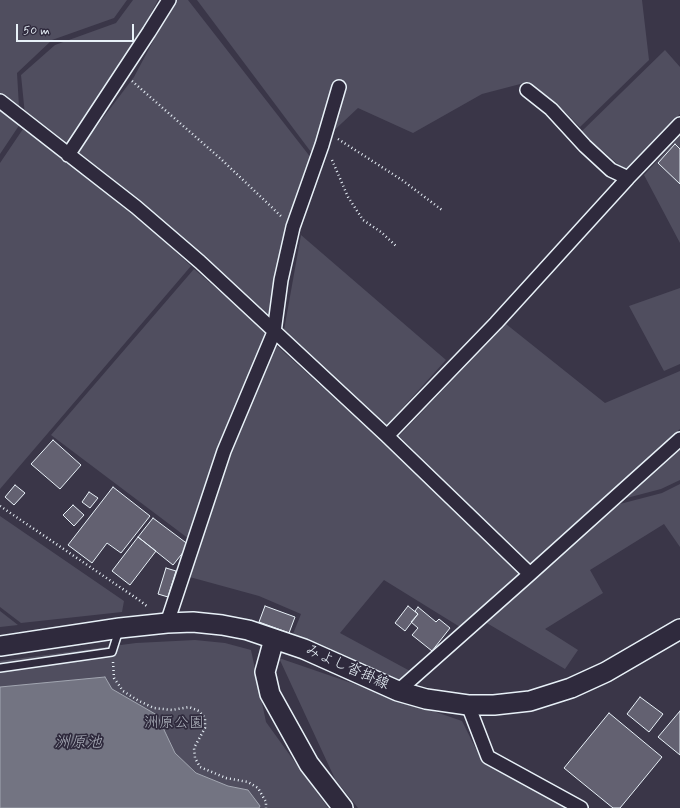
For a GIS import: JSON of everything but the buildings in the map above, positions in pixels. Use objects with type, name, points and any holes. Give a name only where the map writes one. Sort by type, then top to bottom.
[{"type":"main road","name":"みよし沓掛線","points":[[0,646],[120,628],[167,623],[193,622],[222,625],[248,630],[304,648],[398,691],[426,699],[468,705],[494,705],[530,702],[571,688],[606,672],[680,629]]},
{"type":"main road","points":[[274,639],[265,672],[270,694],[309,764],[343,808]]},
{"type":"street","points":[[68,155],[123,73],[168,0]]},
{"type":"street","points":[[167,623],[224,451],[274,332],[282,280],[293,227],[324,139],[338,88]]},
{"type":"street","points":[[527,90],[551,109],[585,146],[611,170],[628,178]]},
{"type":"street","points":[[0,101],[136,207],[200,262],[387,436],[530,574]]},
{"type":"street","points":[[387,436],[496,323],[628,178],[680,124]]},
{"type":"street","points":[[398,691],[680,439]]},
{"type":"street","points":[[468,705],[488,757],[581,808]]},
{"type":"lane","points":[[0,668],[112,652],[120,628]]},
{"type":"path","points":[[123,73],[222,160],[293,227]]},
{"type":"path","points":[[396,246],[381,232],[363,220],[348,197],[327,150],[324,139],[332,135],[402,180],[442,210]]},
{"type":"path","points":[[0,506],[139,600],[167,623]]},
{"type":"path","points":[[112,652],[114,678],[123,691],[154,708],[172,710],[189,707],[199,711],[205,718],[205,728],[194,748],[195,758],[200,767],[226,778],[248,782],[258,788],[266,802],[266,808]]},
{"type":"green space","points":[[0,0],[127,0],[114,18],[52,40],[17,73],[20,124],[0,154]]},
{"type":"green space","points":[[133,0],[158,0],[133,47],[67,146],[25,115],[21,75],[55,45],[116,23]]},
{"type":"green space","points":[[175,0],[188,0],[315,163],[272,323],[141,202],[75,155],[134,77]]},
{"type":"green space","points":[[197,0],[642,0],[649,60],[580,127],[555,102],[528,82],[482,94],[413,133],[358,108],[311,152]]},
{"type":"green space","points":[[665,50],[680,67],[680,114],[627,172],[581,132]]},
{"type":"green space","points":[[23,129],[130,210],[191,266],[0,489],[0,163]]},
{"type":"green space","points":[[680,136],[680,243],[644,175]]},
{"type":"green space","points":[[301,235],[446,360],[386,426],[284,330]]},
{"type":"green space","points":[[194,269],[269,334],[189,539],[51,435]]},
{"type":"green space","points":[[680,288],[680,364],[664,371],[629,306]]},
{"type":"green space","points":[[506,324],[605,403],[680,371],[680,429],[530,565],[399,436]]},
{"type":"green space","points":[[277,346],[382,441],[521,574],[460,627],[384,580],[340,633],[410,671],[398,682],[293,634],[301,614],[259,596],[186,576],[229,454]]},
{"type":"green space","points":[[680,446],[680,480],[661,489],[619,500]]},
{"type":"green space","points":[[680,484],[680,547],[664,524],[590,570],[603,593],[545,629],[578,650],[565,669],[485,622],[616,505],[662,493]]},
{"type":"green space","points":[[0,516],[124,601],[122,612],[21,623],[0,607]]},
{"type":"green space","points":[[0,611],[18,625],[0,627]]},
{"type":"green space","name":"洲原公園","points":[[195,640],[225,643],[251,650],[266,722],[328,808],[0,808],[0,661],[136,643]]},
{"type":"green space","points":[[279,658],[462,721],[481,759],[568,808],[358,808],[335,779]]},
{"type":"water","name":"洲原池","points":[[105,677],[112,689],[157,715],[175,753],[196,773],[228,786],[248,790],[260,806],[259,808],[0,808],[0,687]]}]
